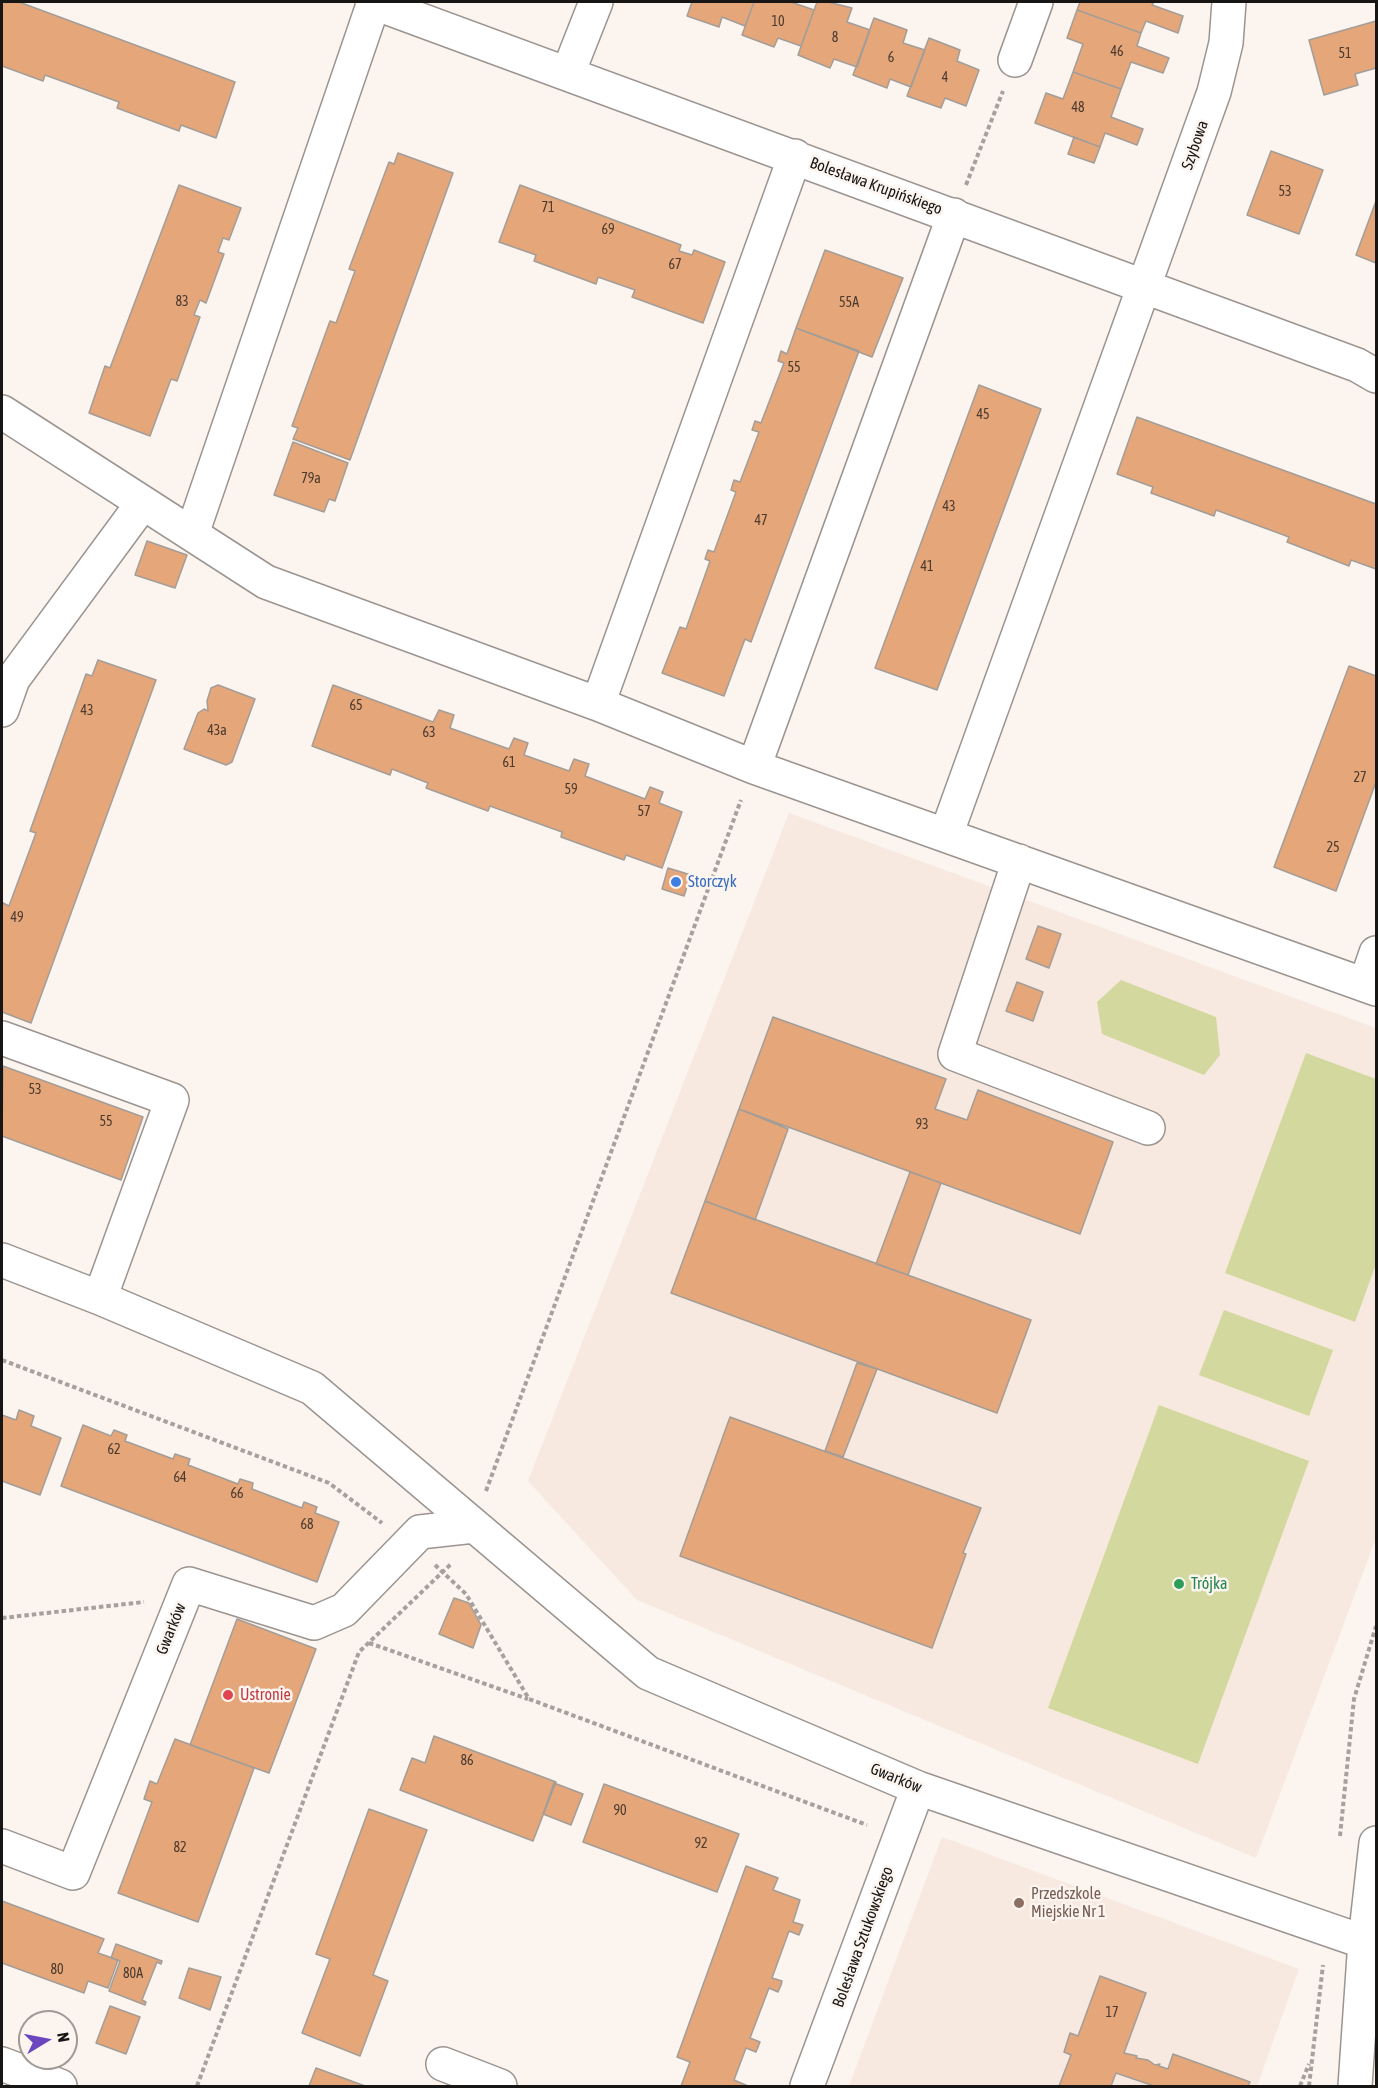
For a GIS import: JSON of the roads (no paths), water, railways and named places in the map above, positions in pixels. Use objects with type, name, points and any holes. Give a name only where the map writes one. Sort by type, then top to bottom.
[{"type":"street","points":[[192,534],[373,2]]},
{"type":"street","name":"Bolesława Krupińskiego","points":[[373,2],[1146,285],[1357,365],[1377,376]]},
{"type":"street","points":[[568,73],[596,2]]},
{"type":"street","points":[[1015,60],[1036,2]]},
{"type":"street","name":"Szybowa","points":[[946,835],[1217,84],[1226,43],[1229,2]]},
{"type":"street","points":[[598,704],[795,156]]},
{"type":"street","points":[[754,767],[954,215]]},
{"type":"street","points":[[2,412],[266,582],[598,704],[754,767],[1371,987],[1377,953]]},
{"type":"street","points":[[2,710],[13,679],[142,504]]},
{"type":"street","points":[[1019,861],[955,1054],[1148,1128]]},
{"type":"street","points":[[2,1038],[172,1100],[100,1298]]},
{"type":"street","name":"Gwarków","points":[[2,1260],[100,1298],[312,1388],[648,1673],[918,1788],[1371,1943]]},
{"type":"street","name":"Gwarków","points":[[2,1846],[73,1873],[189,1584],[314,1623],[344,1610],[420,1532],[474,1526]]},
{"type":"street","name":"Bolesława Sztukowskiego","points":[[807,2086],[918,1788]]},
{"type":"street","points":[[1355,2086],[1371,1943],[1377,1843]]},
{"type":"street","points":[[2,2064],[60,2086]]},
{"type":"street","points":[[443,2064],[500,2086]]},
{"type":"place","name":"Storczyk","points":[[676,882]]},
{"type":"place","name":"Trójka","points":[[1179,1584]]},
{"type":"place","name":"Ustronie","points":[[228,1695]]},
{"type":"place","name":"Przedszkole Miejskie Nr 1","points":[[1019,1903]]}]
